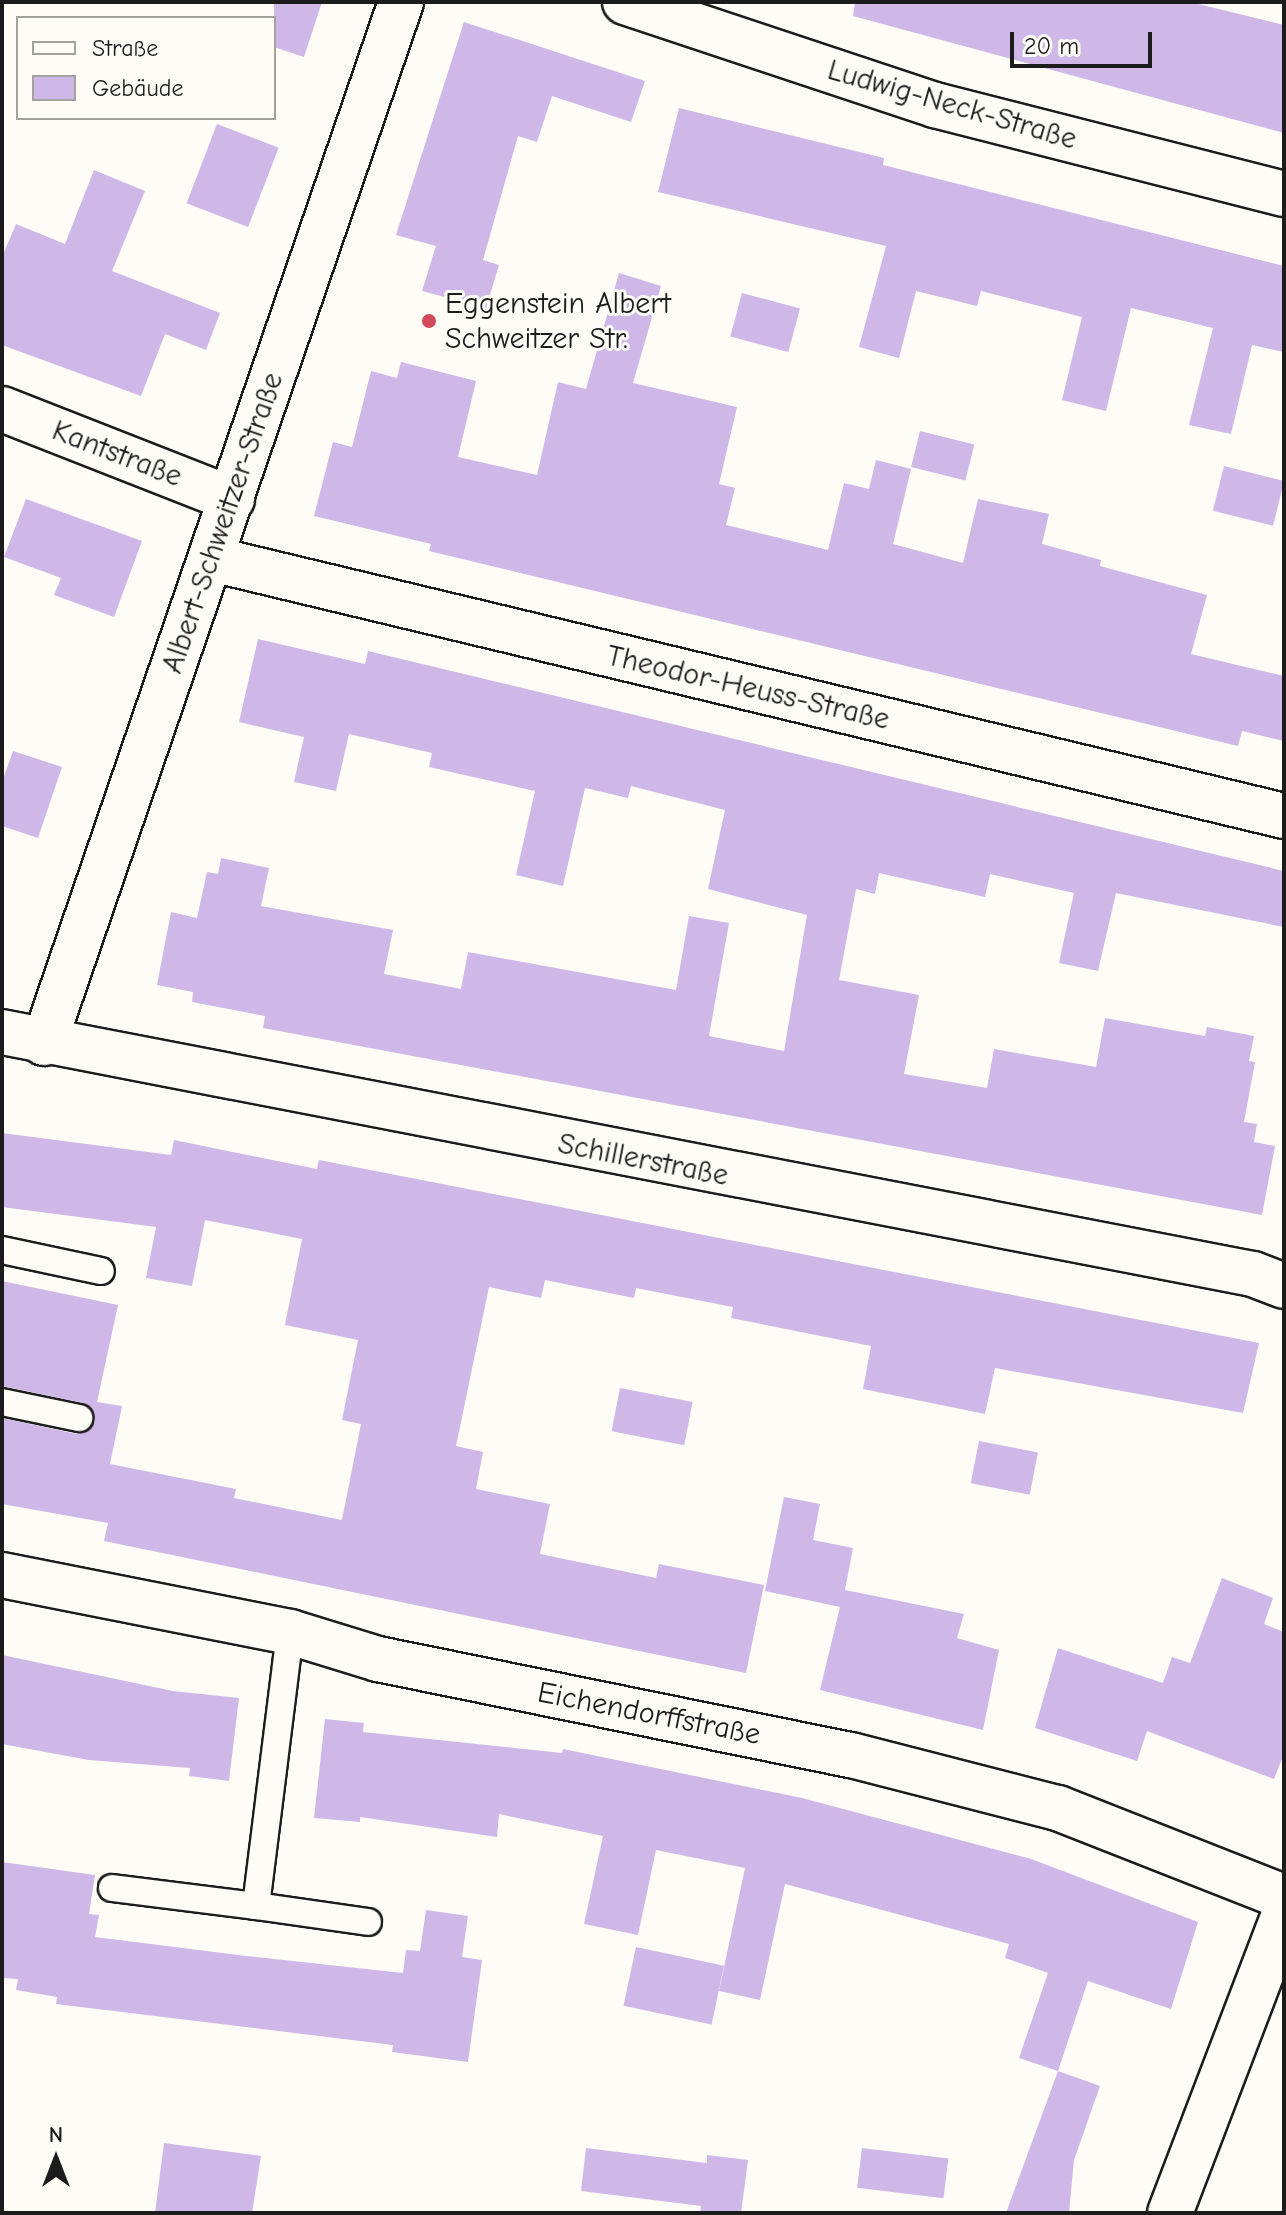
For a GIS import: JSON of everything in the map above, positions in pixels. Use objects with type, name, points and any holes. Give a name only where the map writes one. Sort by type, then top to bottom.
[{"type":"street","name":"Albert-Schweitzer-Straße","points":[[44,1043],[401,2]]},
{"type":"street","name":"Ludwig-Neck-Straße","points":[[625,2],[935,105],[1284,194]]},
{"type":"street","name":"Kantstraße","points":[[2,409],[232,499]]},
{"type":"street","name":"Theodor-Heuss-Straße","points":[[212,559],[1284,816]]},
{"type":"street","name":"Schillerstraße","points":[[2,1032],[44,1043],[1253,1274],[1284,1286]]},
{"type":"street","name":"Eichendorffstraße","points":[[2,1575],[290,1632],[378,1659],[851,1755],[1058,1808],[1284,1897]]},
{"type":"street","points":[[1170,2213],[1284,1914]]},
{"type":"lane","points":[[2,1250],[101,1271]]},
{"type":"lane","points":[[2,1402],[79,1418]]},
{"type":"lane","points":[[256,1906],[290,1632]]},
{"type":"lane","points":[[112,1888],[368,1922]]},
{"type":"building","points":[[274,2],[322,2],[304,57],[276,48]]},
{"type":"building","points":[[855,2],[1190,2],[1284,25],[1284,133],[853,16]]},
{"type":"building","points":[[464,22],[645,81],[631,122],[552,96],[537,142],[518,136],[483,260],[499,265],[486,308],[422,291],[436,246],[396,235]]},
{"type":"building","points":[[679,108],[884,158],[883,165],[1284,266],[1284,352],[1252,345],[1231,434],[1189,425],[1213,328],[1131,308],[1106,411],[1062,400],[1082,317],[981,291],[977,306],[916,291],[899,358],[859,347],[886,246],[658,192]]},
{"type":"building","points":[[217,124],[279,148],[248,227],[187,203]]},
{"type":"building","points":[[94,170],[145,191],[112,271],[220,313],[206,350],[165,334],[141,396],[2,345],[2,257],[16,224],[65,244]]},
{"type":"building","points":[[619,273],[661,286],[633,383],[737,407],[719,484],[735,488],[726,525],[828,550],[844,483],[869,489],[876,460],[911,469],[893,544],[963,563],[978,499],[1049,514],[1042,544],[1101,560],[1100,566],[1207,595],[1191,654],[1284,676],[1284,741],[1242,731],[1238,746],[429,551],[431,544],[314,516],[333,442],[352,447],[371,371],[397,378],[401,362],[476,381],[458,457],[537,475],[558,382],[586,389]]},
{"type":"building","points":[[742,293],[800,309],[788,352],[730,336]]},
{"type":"building","points":[[920,431],[974,445],[965,480],[911,467]]},
{"type":"building","points":[[1224,466],[1284,481],[1273,526],[1213,511]]},
{"type":"building","points":[[26,499],[142,541],[114,617],[54,595],[61,578],[4,557]]},
{"type":"building","points":[[258,639],[365,664],[368,651],[1284,871],[1284,927],[1116,893],[1098,971],[1059,963],[1074,893],[990,874],[985,897],[879,873],[875,894],[856,889],[839,980],[919,995],[904,1074],[987,1088],[994,1049],[1096,1067],[1105,1018],[1205,1036],[1207,1027],[1254,1036],[1249,1061],[1255,1062],[1244,1122],[1257,1124],[1254,1142],[1275,1146],[1262,1215],[263,1028],[265,1016],[192,1002],[193,992],[157,985],[171,912],[197,918],[207,872],[218,874],[221,858],[269,868],[261,906],[393,930],[384,974],[461,989],[468,952],[676,990],[689,916],[729,923],[709,1036],[784,1051],[807,915],[708,889],[725,810],[631,786],[628,798],[585,788],[563,886],[516,875],[535,791],[429,767],[432,753],[349,734],[336,791],[294,782],[304,737],[239,722]]},
{"type":"building","points":[[13,751],[62,767],[38,838],[2,826],[2,782]]},
{"type":"building","points":[[2,1133],[171,1155],[174,1140],[317,1169],[319,1160],[1259,1343],[1243,1413],[995,1368],[985,1414],[863,1389],[871,1346],[731,1318],[733,1307],[636,1288],[634,1298],[545,1280],[541,1298],[489,1287],[456,1446],[483,1452],[476,1489],[550,1504],[540,1554],[656,1578],[659,1564],[764,1585],[746,1673],[104,1541],[108,1523],[2,1504],[2,1418],[77,1434],[90,1429],[95,1420],[83,1403],[2,1386],[2,1281],[118,1305],[97,1402],[122,1406],[110,1464],[236,1489],[234,1498],[342,1520],[361,1424],[342,1420],[358,1340],[285,1325],[302,1239],[205,1220],[192,1286],[146,1278],[156,1227],[2,1207]]},
{"type":"building","points":[[620,1388],[693,1402],[684,1445],[612,1431]]},
{"type":"building","points":[[979,1441],[1038,1452],[1030,1495],[971,1483]]},
{"type":"building","points":[[784,1497],[820,1504],[813,1540],[853,1548],[845,1590],[964,1614],[957,1638],[999,1650],[983,1730],[820,1690],[840,1607],[765,1591]]},
{"type":"building","points":[[1222,1578],[1273,1598],[1264,1624],[1284,1632],[1284,1754],[1274,1779],[1147,1731],[1137,1761],[1035,1728],[1058,1648],[1163,1683],[1172,1657],[1190,1663]]},
{"type":"building","points":[[2,1655],[173,1691],[239,1698],[229,1781],[189,1776],[190,1768],[89,1760],[2,1744]]},
{"type":"building","points":[[325,1719],[364,1723],[363,1732],[562,1753],[563,1749],[802,1798],[1031,1859],[1198,1922],[1171,2009],[1088,1981],[1058,2071],[1019,2058],[1048,1973],[1005,1958],[1009,1944],[785,1884],[760,2000],[719,1991],[745,1868],[656,1850],[638,1935],[584,1924],[603,1836],[499,1814],[497,1837],[360,1817],[360,1822],[314,1818]]},
{"type":"building","points":[[2,1862],[95,1875],[89,1914],[99,1915],[95,1937],[246,1956],[403,1973],[406,1950],[420,1951],[426,1910],[468,1916],[462,1957],[482,1960],[468,2062],[392,2052],[393,2045],[56,2004],[57,1997],[16,1990],[18,1979],[2,1978]]},
{"type":"building","points":[[636,1947],[724,1966],[712,2024],[624,2006]]},
{"type":"building","points":[[1058,2071],[1100,2086],[1074,2160],[1069,2213],[1006,2213]]},
{"type":"building","points":[[164,2143],[261,2156],[252,2213],[155,2213]]},
{"type":"building","points":[[586,2148],[707,2163],[707,2155],[748,2160],[741,2213],[700,2213],[701,2206],[581,2191]]},
{"type":"building","points":[[862,2148],[948,2159],[943,2198],[857,2188]]},
{"type":"place","name":"Eggenstein Albert Schweitzer Str.","points":[[429,321]]}]
